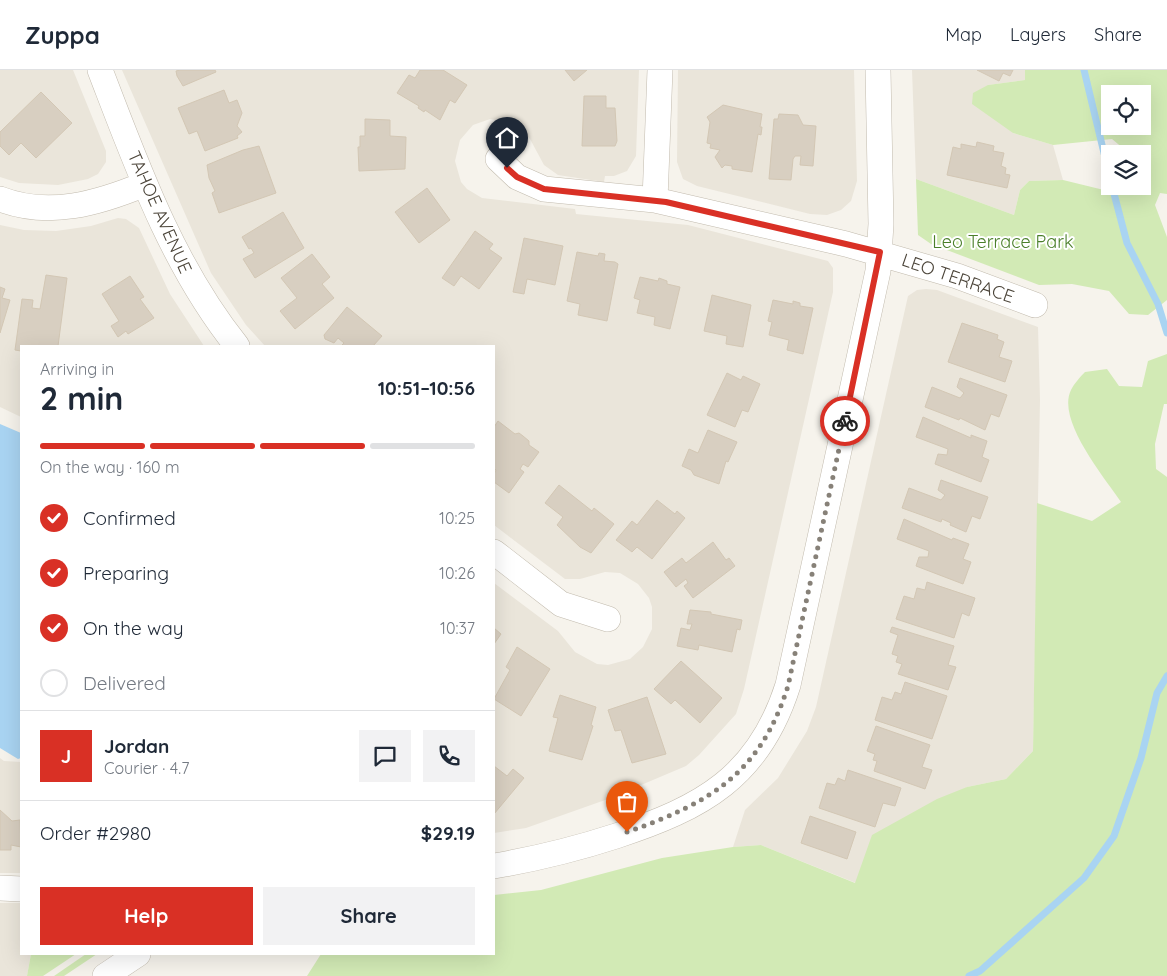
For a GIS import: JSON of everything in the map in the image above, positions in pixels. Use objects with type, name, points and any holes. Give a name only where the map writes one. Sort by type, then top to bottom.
[{"type":"street","name":"TAHOE AVENUE","points":[[100,70],[145,184],[178,257],[201,297],[236,345]]},
{"type":"street","points":[[656,200],[660,70]]},
{"type":"street","points":[[495,866],[538,858],[587,845],[664,819],[692,807],[727,782],[750,759],[765,737],[788,686],[880,252],[882,224],[878,70]]},
{"type":"street","name":"LEO TERRACE","points":[[498,159],[517,177],[544,189],[656,200],[880,252],[957,276],[1035,305]]},
{"type":"street","points":[[0,199],[17,206],[73,207],[100,202],[145,184]]},
{"type":"street","points":[[495,553],[561,604],[608,619]]},
{"type":"street","points":[[0,888],[20,889]]},
{"type":"street","points":[[105,976],[136,955]]},
{"type":"shaded area","points":[[0,70],[73,70],[106,151],[106,162],[98,174],[88,179],[58,185],[19,183],[0,177]]},
{"type":"shaded area","points":[[122,70],[639,70],[636,156],[627,171],[614,176],[605,176],[604,182],[558,175],[544,165],[530,139],[520,128],[507,121],[490,119],[473,125],[460,140],[455,161],[461,182],[467,189],[482,198],[575,209],[576,214],[688,225],[828,261],[833,268],[833,292],[744,689],[736,714],[699,755],[686,766],[608,799],[526,828],[495,833],[495,584],[558,631],[575,652],[597,664],[608,665],[630,659],[643,647],[652,629],[652,607],[649,598],[638,584],[620,573],[605,572],[580,579],[565,579],[495,526],[495,345],[264,345],[246,325],[211,273]]},
{"type":"shaded area","points":[[678,70],[854,70],[857,181],[851,201],[841,210],[827,215],[810,214],[697,186],[683,179],[677,162]]},
{"type":"shaded area","points":[[912,70],[1025,70],[1026,80],[988,85],[1013,133],[1053,145],[1063,180],[1029,181],[1020,190],[1014,215],[916,179]]},
{"type":"shaded area","points":[[118,218],[126,219],[139,228],[170,294],[203,345],[20,345],[20,417],[0,407],[0,225],[24,230],[56,231],[91,226]]},
{"type":"shaded area","points":[[917,290],[937,290],[1038,327],[1040,400],[1033,751],[1006,779],[967,787],[856,883],[761,845],[733,847],[745,810],[778,778],[807,731],[816,707],[908,296]]},
{"type":"shaded area","points":[[0,758],[4,761],[20,762],[20,873],[0,873]]},
{"type":"shaded area","points":[[0,903],[20,903],[20,955],[31,955],[27,976],[0,976]]},
{"type":"green space","name":"Leo Terrace Park","points":[[1025,70],[1167,70],[1167,194],[1160,193],[1155,205],[1167,237],[1167,300],[1148,315],[1129,314],[1109,291],[1072,284],[1039,285],[931,244],[918,235],[916,179],[1014,215],[1020,190],[1029,181],[1063,180],[1101,189],[1101,195],[1151,195],[1151,145],[1119,145],[1112,139],[1053,145],[1013,133],[972,104],[973,93],[988,85],[1025,80]]},
{"type":"green space","points":[[1167,354],[1167,404],[1164,404],[1155,444],[1156,469],[1167,477],[1167,976],[307,976],[320,955],[495,955],[495,895],[541,890],[662,858],[733,847],[761,845],[855,883],[872,835],[937,799],[967,787],[1006,779],[1033,751],[1037,503],[1092,521],[1121,502],[1094,464],[1076,432],[1070,417],[1068,402],[1071,390],[1085,372],[1107,369],[1119,386],[1142,387],[1148,361]]},
{"type":"green space","points":[[31,955],[74,955],[43,976],[27,976]]},
{"type":"green space","points":[[85,955],[96,955],[64,976],[54,976]]},
{"type":"water","points":[[0,424],[20,433],[20,758],[18,759],[0,748]]},
{"type":"building","points":[[215,70],[216,72],[183,86],[176,71]]},
{"type":"building","points":[[420,70],[443,70],[467,85],[455,103],[450,100],[440,120],[425,110],[424,112],[418,108],[419,106],[397,93],[409,75],[415,78]]},
{"type":"building","points":[[565,70],[587,70],[574,81]]},
{"type":"building","points":[[977,70],[1013,70],[1010,76],[1003,73],[999,81]]},
{"type":"building","points":[[224,90],[229,103],[237,100],[242,113],[237,126],[242,132],[237,136],[238,138],[205,151],[197,131],[189,134],[178,108]]},
{"type":"building","points":[[41,92],[72,123],[36,158],[21,143],[9,155],[0,146],[0,132]]},
{"type":"building","points":[[584,96],[606,96],[606,108],[615,108],[617,141],[615,146],[582,146]]},
{"type":"building","points":[[723,105],[762,114],[761,135],[758,134],[752,172],[732,169],[732,166],[725,165],[722,168],[715,157],[720,150],[710,148],[711,144],[707,143],[710,122],[707,117]]},
{"type":"building","points":[[779,114],[798,115],[803,125],[816,126],[813,166],[800,165],[801,156],[795,156],[791,180],[769,179],[774,119],[778,119]]},
{"type":"building","points":[[365,119],[390,120],[390,136],[406,137],[405,169],[359,171],[358,147],[360,147],[360,136],[365,136]]},
{"type":"building","points":[[977,142],[994,146],[993,151],[1004,153],[1001,166],[1006,168],[1005,174],[1010,175],[1007,188],[947,175],[953,147],[961,149],[961,144],[976,147]]},
{"type":"building","points":[[259,146],[276,193],[219,213],[212,193],[215,191],[209,178],[207,165],[243,150]]},
{"type":"building","points":[[427,188],[450,220],[419,243],[395,212]]},
{"type":"building","points":[[283,212],[304,248],[255,278],[243,259],[254,253],[251,248],[249,249],[242,237]]},
{"type":"building","points":[[475,231],[493,244],[489,249],[502,258],[479,289],[461,276],[454,286],[442,278]]},
{"type":"building","points":[[524,238],[563,246],[555,285],[527,279],[524,294],[513,292]]},
{"type":"building","points":[[577,252],[598,256],[599,253],[605,254],[604,261],[618,264],[607,321],[578,315],[580,304],[567,301]]},
{"type":"building","points":[[312,254],[330,277],[322,284],[334,298],[295,329],[280,311],[297,298],[281,278]]},
{"type":"building","points":[[46,275],[67,278],[58,345],[20,345],[20,351],[15,350],[22,299],[33,300],[32,308],[40,309]]},
{"type":"building","points":[[130,276],[144,297],[140,299],[154,318],[128,334],[126,331],[118,337],[111,326],[119,321],[102,294]]},
{"type":"building","points":[[640,277],[658,281],[659,278],[667,281],[667,284],[680,287],[670,329],[654,325],[655,317],[637,313],[640,300],[634,298]]},
{"type":"building","points":[[0,287],[5,289],[2,298],[10,300],[0,333]]},
{"type":"building","points":[[712,295],[751,305],[743,347],[726,344],[727,336],[704,331]]},
{"type":"building","points":[[773,300],[793,304],[793,301],[800,303],[800,306],[813,308],[803,354],[787,350],[789,340],[769,335],[772,322],[768,321]]},
{"type":"building","points":[[347,307],[382,336],[374,345],[342,345],[344,343],[338,338],[334,343],[325,339],[324,335]]},
{"type":"building","points":[[962,323],[998,335],[997,339],[1004,342],[999,357],[1012,361],[1005,382],[948,362]]},
{"type":"building","points":[[727,373],[741,380],[743,376],[760,384],[748,412],[742,410],[735,427],[707,415]]},
{"type":"building","points":[[960,378],[1007,395],[999,417],[991,414],[985,430],[960,418],[959,420],[925,407],[932,387],[960,398],[964,393],[957,387]]},
{"type":"building","points":[[923,417],[971,438],[971,435],[987,441],[982,457],[989,460],[981,482],[935,464],[938,454],[947,455],[948,449],[916,437]]},
{"type":"building","points":[[498,421],[515,434],[519,433],[529,441],[529,445],[539,452],[528,467],[523,464],[520,469],[524,472],[509,493],[495,483],[495,426]]},
{"type":"building","points":[[708,430],[737,442],[728,462],[726,461],[719,484],[694,475],[691,470],[682,466],[689,449],[698,453]]},
{"type":"building","points":[[941,480],[988,497],[980,519],[972,516],[966,532],[942,519],[941,522],[902,508],[909,488],[941,500],[945,495],[938,490]]},
{"type":"building","points":[[559,485],[592,511],[594,508],[614,524],[591,553],[580,547],[557,525],[563,517],[545,503]]},
{"type":"building","points":[[657,500],[675,514],[677,511],[685,518],[652,559],[637,547],[632,552],[616,540],[632,521],[637,525]]},
{"type":"building","points":[[904,519],[952,540],[953,538],[969,544],[963,559],[971,562],[963,584],[916,566],[919,557],[928,557],[929,551],[897,539]]},
{"type":"building","points":[[713,542],[726,560],[729,558],[735,566],[693,598],[684,586],[688,583],[686,579],[676,587],[664,572],[682,558],[686,563]]},
{"type":"building","points":[[927,582],[975,598],[969,616],[962,613],[954,638],[896,619],[904,596],[914,599],[917,588],[925,590]]},
{"type":"building","points":[[690,610],[711,612],[711,614],[742,620],[740,630],[737,629],[732,652],[699,645],[698,650],[677,646],[681,628],[690,630],[692,624],[687,624]]},
{"type":"building","points":[[892,627],[954,646],[948,665],[956,667],[948,690],[898,674],[902,664],[896,662],[898,656],[892,654],[898,635],[890,632]]},
{"type":"building","points":[[495,629],[501,634],[495,643]]},
{"type":"building","points":[[517,647],[550,669],[521,716],[495,700],[510,670],[506,667]]},
{"type":"building","points":[[681,661],[722,698],[700,723],[675,700],[671,704],[654,689]]},
{"type":"building","points":[[905,682],[947,696],[932,739],[875,720],[882,697],[892,700],[895,692],[901,694]]},
{"type":"building","points":[[560,695],[596,707],[591,725],[593,726],[582,760],[549,751],[558,718],[553,717]]},
{"type":"building","points":[[647,697],[666,754],[632,763],[621,730],[615,731],[608,710]]},
{"type":"building","points":[[876,726],[930,745],[922,767],[932,770],[925,789],[874,771],[877,761],[873,760],[875,754],[867,751]]},
{"type":"building","points":[[495,767],[507,776],[513,769],[524,778],[495,813]]},
{"type":"building","points":[[848,770],[901,788],[895,806],[883,803],[875,827],[819,808],[827,783],[835,785],[838,778],[845,781]]},
{"type":"building","points":[[0,810],[12,821],[20,820],[20,847],[11,845],[11,850],[0,850]]},
{"type":"building","points":[[810,816],[856,832],[847,859],[801,843]]},
{"type":"waterway","points":[[1084,70],[1102,145]]},
{"type":"waterway","points":[[1114,195],[1127,243],[1158,304],[1167,333]]},
{"type":"waterway","points":[[969,976],[980,971],[1084,878],[1114,836],[1141,758],[1157,693],[1167,676]]},
{"type":"way so far","points":[[627,832],[692,807],[710,796],[750,759],[771,727],[788,686],[845,421]]},
{"type":"route","points":[[507,168],[517,177],[544,189],[656,200],[678,204],[880,252],[878,271],[845,421]]}]
